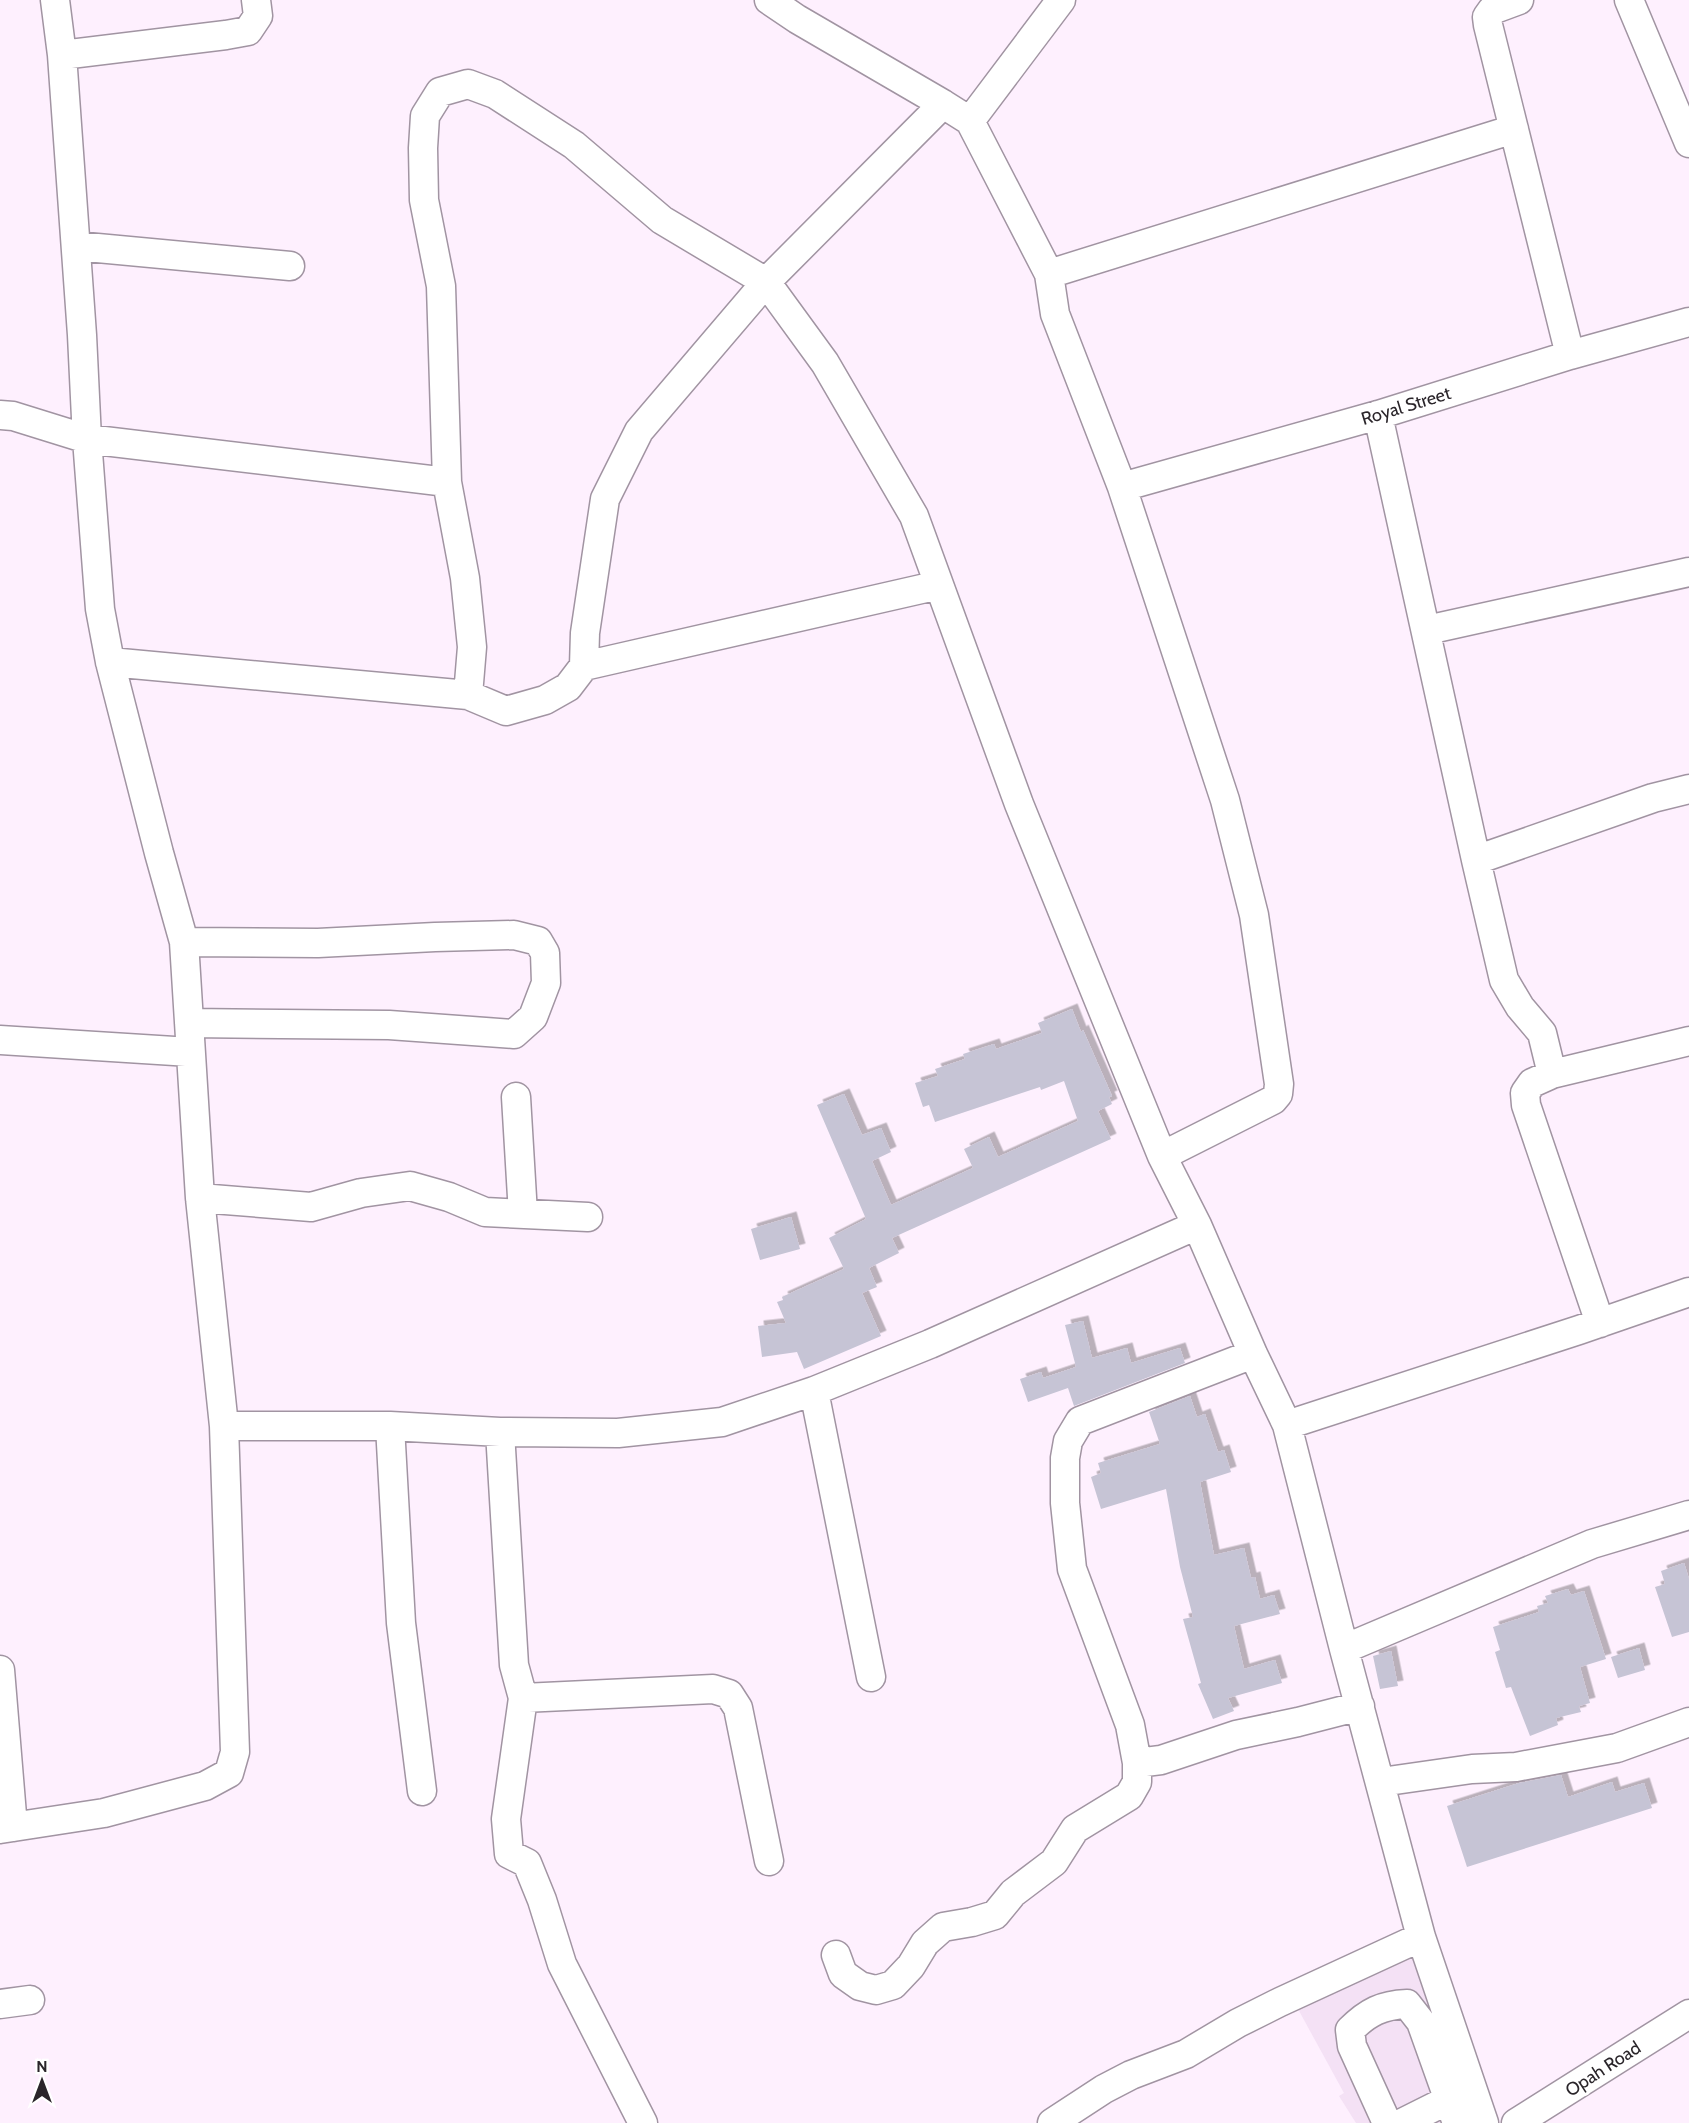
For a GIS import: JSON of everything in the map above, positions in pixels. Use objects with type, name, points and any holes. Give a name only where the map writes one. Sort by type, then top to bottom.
[{"type":"street","points":[[0,1670],[6,1828],[104,1813],[205,1786],[229,1773],[235,1752],[224,1426],[200,1198],[184,942],[110,662],[100,609],[62,55],[55,0]]},
{"type":"street","points":[[62,55],[248,31],[258,16],[256,0]]},
{"type":"street","points":[[770,0],[797,19],[970,121],[1049,274],[1055,314],[1122,487],[1226,800],[1254,915],[1278,1084],[1278,1094],[1273,1100],[1162,1156]]},
{"type":"street","points":[[970,121],[1061,0]]},
{"type":"street","points":[[1519,0],[1492,10],[1487,17],[1570,355]]},
{"type":"street","points":[[1629,0],[1689,143]]},
{"type":"street","points":[[468,695],[472,647],[465,578],[447,482],[441,286],[424,201],[423,148],[425,116],[440,92],[468,84],[495,94],[574,145],[662,220],[766,282],[825,363],[914,516],[1019,804],[1162,1156],[1197,1225],[1253,1354],[1287,1425],[1421,1938],[1484,2123]]},
{"type":"street","points":[[110,662],[468,695],[506,711],[545,700],[568,687],[584,666],[585,633],[604,499],[639,431],[766,282],[943,104]]},
{"type":"street","points":[[1049,274],[1514,129]]},
{"type":"street","points":[[76,246],[290,266]]},
{"type":"street","name":"Royal Street","points":[[1122,487],[1378,415],[1570,355],[1689,322]]},
{"type":"street","points":[[0,415],[13,416],[87,439],[447,482]]},
{"type":"street","points":[[1378,415],[1504,980],[1520,1008],[1542,1033],[1552,1074]]},
{"type":"street","points":[[1427,630],[1689,572]]},
{"type":"street","points":[[584,666],[939,585]]},
{"type":"street","points":[[1476,860],[1653,798],[1689,789]]},
{"type":"street","points":[[184,942],[318,943],[514,935],[538,941],[545,953],[546,983],[533,1017],[514,1034],[389,1025],[189,1023]]},
{"type":"street","points":[[0,1040],[190,1052]]},
{"type":"street","points":[[1600,1323],[1526,1105],[1525,1093],[1532,1083],[1552,1074],[1689,1041]]},
{"type":"street","points":[[516,1097],[523,1214]]},
{"type":"street","points":[[200,1198],[311,1207],[361,1193],[410,1186],[449,1197],[485,1212],[588,1217]]},
{"type":"street","points":[[224,1426],[390,1426],[500,1432],[618,1433],[722,1422],[814,1391],[930,1344],[1197,1225]]},
{"type":"street","points":[[1287,1425],[1689,1292]]},
{"type":"street","points":[[836,1955],[843,1974],[860,1986],[876,1990],[893,1985],[910,1966],[925,1943],[943,1927],[995,1915],[1013,1893],[1054,1862],[1075,1829],[1129,1796],[1137,1782],[1137,1763],[1130,1725],[1072,1569],[1065,1503],[1065,1458],[1068,1441],[1080,1421],[1253,1354]]},
{"type":"street","points":[[814,1391],[871,1677]]},
{"type":"street","points":[[390,1426],[401,1623],[422,1791]]},
{"type":"street","points":[[500,1432],[514,1665],[523,1698],[506,1819],[509,1854],[527,1863],[542,1900],[562,1964],[643,2123]]},
{"type":"street","points":[[1344,1649],[1592,1544],[1689,1515]]},
{"type":"street","points":[[523,1698],[713,1689],[729,1694],[738,1708],[769,1861]]},
{"type":"street","points":[[1137,1763],[1161,1760],[1236,1735],[1360,1706]]},
{"type":"street","points":[[1381,1782],[1472,1769],[1516,1767],[1617,1748],[1689,1722]]},
{"type":"street","points":[[1052,2123],[1104,2089],[1131,2075],[1186,2054],[1238,2023],[1280,2002],[1421,1938]]},
{"type":"street","points":[[0,2004],[30,2000]]},
{"type":"street","points":[[1387,2123],[1352,2046],[1350,2030],[1365,2015],[1390,2005],[1407,2004],[1421,2022],[1453,2111],[1402,2123]]},
{"type":"street","name":"Opah Road","points":[[1516,2123],[1689,2014]]},
{"type":"shaded area","points":[[1418,1953],[1470,2123],[1356,2123],[1339,2096],[1344,2093],[1298,2009]]},
{"type":"building","points":[[1072,1009],[1112,1096],[1109,1097],[1112,1104],[1098,1111],[1111,1139],[892,1238],[899,1253],[869,1268],[877,1287],[862,1293],[881,1336],[804,1369],[797,1352],[762,1357],[758,1326],[786,1323],[777,1302],[783,1300],[782,1297],[844,1269],[829,1238],[866,1219],[817,1105],[844,1094],[862,1135],[881,1128],[891,1152],[872,1161],[891,1205],[973,1168],[964,1149],[989,1137],[998,1157],[1078,1121],[1064,1081],[935,1122],[929,1105],[923,1107],[915,1083],[938,1076],[935,1069],[965,1059],[963,1054],[994,1044],[996,1049],[1042,1033],[1038,1023]]},
{"type":"building","points":[[791,1217],[800,1249],[760,1260],[751,1229]]},
{"type":"building","points":[[1083,1321],[1092,1358],[1127,1348],[1131,1363],[1180,1348],[1185,1363],[1074,1406],[1068,1388],[1028,1402],[1020,1379],[1041,1372],[1043,1378],[1076,1367],[1065,1325]]},
{"type":"building","points":[[1190,1396],[1197,1417],[1205,1414],[1218,1452],[1224,1450],[1231,1472],[1200,1482],[1214,1555],[1244,1548],[1251,1578],[1255,1577],[1260,1599],[1274,1595],[1280,1614],[1234,1626],[1244,1669],[1275,1660],[1282,1683],[1228,1698],[1234,1711],[1213,1719],[1198,1684],[1201,1683],[1183,1619],[1193,1617],[1180,1567],[1166,1489],[1101,1509],[1091,1477],[1101,1473],[1098,1463],[1160,1444],[1149,1412]]},
{"type":"building","points":[[1684,1563],[1689,1579],[1689,1632],[1672,1637],[1655,1587],[1665,1584],[1661,1571]]},
{"type":"building","points":[[1568,1589],[1571,1595],[1584,1591],[1606,1659],[1580,1667],[1590,1703],[1579,1706],[1581,1712],[1556,1718],[1558,1725],[1530,1736],[1511,1687],[1506,1688],[1495,1652],[1500,1650],[1493,1627],[1539,1612],[1537,1606],[1548,1603],[1545,1596]]},
{"type":"building","points":[[1639,1648],[1645,1670],[1618,1678],[1611,1657]]},
{"type":"building","points":[[1391,1651],[1398,1686],[1380,1689],[1373,1656]]},
{"type":"building","points":[[1561,1775],[1568,1797],[1612,1782],[1615,1792],[1644,1783],[1652,1808],[1467,1867],[1447,1806],[1519,1783]]}]
